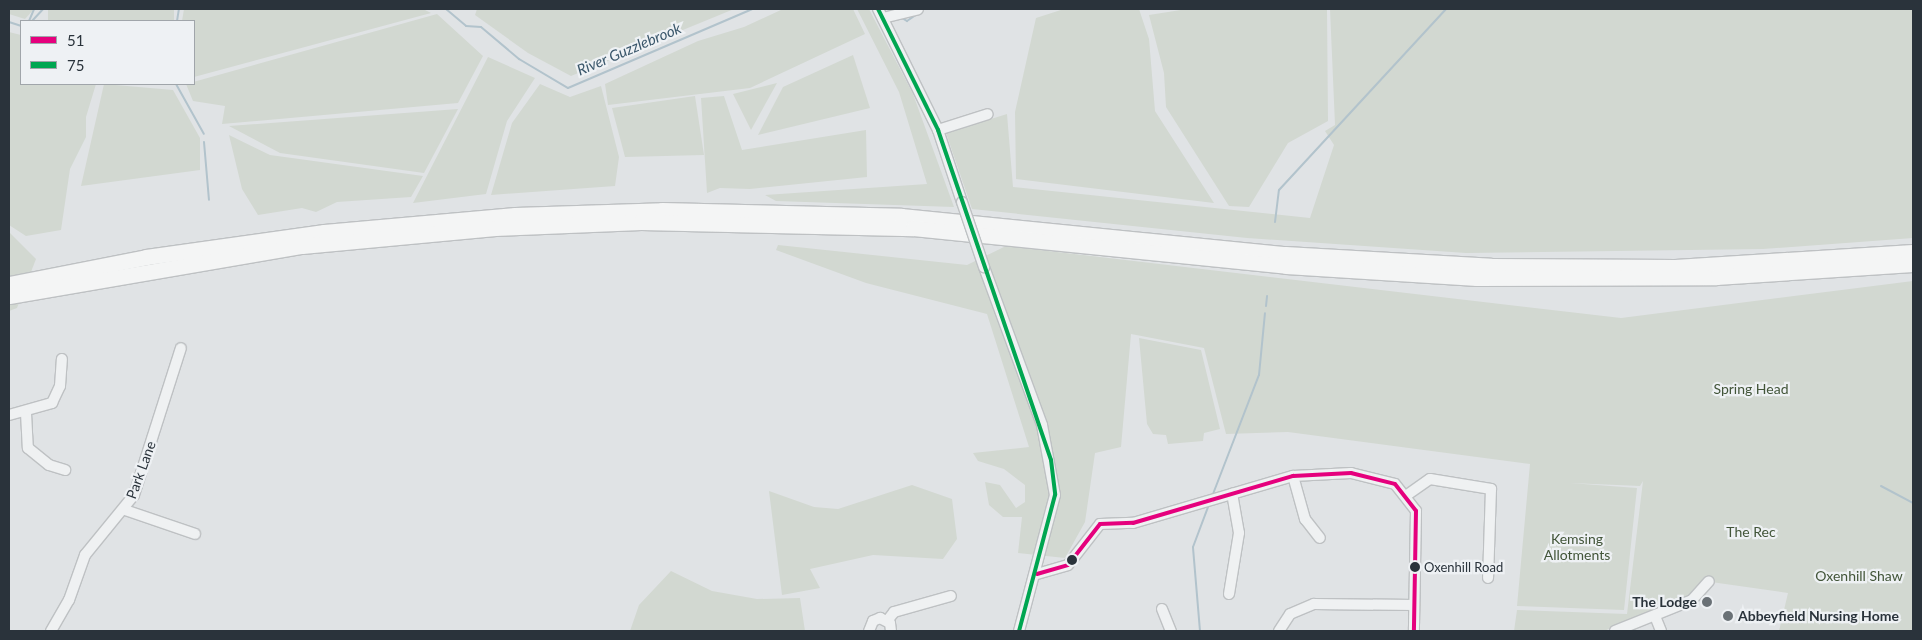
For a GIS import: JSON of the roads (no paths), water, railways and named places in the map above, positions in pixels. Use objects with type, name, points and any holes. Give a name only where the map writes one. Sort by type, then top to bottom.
[{"type":"highway","points":[[9,284],[146,257],[333,231],[514,215],[662,210],[901,216],[1303,256],[1491,266],[1675,267],[1913,252]]},
{"type":"highway","points":[[9,296],[302,246],[495,228],[640,222],[922,229],[1286,266],[1477,278],[1716,277],[1913,264]]},
{"type":"street","points":[[878,9],[938,130],[1051,460],[1055,496],[1037,574],[1019,631]]},
{"type":"street","points":[[883,18],[905,9],[918,9]]},
{"type":"street","points":[[938,130],[988,114]]},
{"type":"street","name":"Park Lane","points":[[51,631],[70,600],[85,555],[125,510],[134,495],[181,348]]},
{"type":"street","points":[[9,415],[26,413],[47,407],[56,397],[62,359]]},
{"type":"street","points":[[26,413],[25,440],[28,456],[65,470]]},
{"type":"street","points":[[1037,574],[1068,565],[1100,524],[1133,523],[1293,476],[1350,473],[1395,484],[1407,494],[1418,523],[1414,631]]},
{"type":"street","points":[[1293,476],[1305,519],[1320,538]]},
{"type":"street","points":[[1407,494],[1430,480],[1491,489],[1488,578]]},
{"type":"street","points":[[1229,594],[1239,533],[1232,494]]},
{"type":"street","points":[[125,510],[195,534]]},
{"type":"street","points":[[1615,631],[1692,600],[1709,580]]},
{"type":"street","points":[[887,621],[894,612],[951,596]]},
{"type":"street","points":[[1279,631],[1290,614],[1314,604],[1414,605]]},
{"type":"street","points":[[1162,609],[1171,631]]},
{"type":"street","points":[[1655,616],[1661,631]]},
{"type":"street","points":[[869,631],[873,621],[887,621]]},
{"type":"street","points":[[887,621],[892,631]]},
{"type":"waterway","points":[[29,20],[34,9]]},
{"type":"waterway","name":"River Guzzlebrook","points":[[33,20],[43,9]]},
{"type":"waterway","points":[[177,20],[179,9]]},
{"type":"waterway","name":"River Guzzlebrook","points":[[446,9],[466,26],[481,27],[519,59],[568,88],[752,9]]},
{"type":"waterway","points":[[1275,222],[1279,190],[1446,9]]},
{"type":"waterway","name":"River Guzzlebrook","points":[[902,18],[907,21],[917,14]]},
{"type":"waterway","name":"River Guzzlebrook","points":[[9,22],[20,26]]},
{"type":"waterway","points":[[177,85],[204,134]]},
{"type":"waterway","points":[[204,142],[209,200]]},
{"type":"waterway","points":[[1266,306],[1267,296]]},
{"type":"waterway","points":[[1213,494],[1259,375],[1265,313]]},
{"type":"waterway","points":[[1881,486],[1913,503]]},
{"type":"waterway","points":[[1200,631],[1193,547],[1208,507]]},
{"type":"place","name":"Oxenhill Road","points":[[1415,567]]},
{"type":"place","name":"The Lodge","points":[[1707,602]]},
{"type":"place","name":"Abbeyfield Nursing Home","points":[[1728,616]]},
{"type":"park label","name":"Spring Head","points":[[1751,389]]},
{"type":"park label","name":"The Rec","points":[[1751,532]]},
{"type":"park label","name":"Kemsing Allotments","points":[[1577,548]]},
{"type":"park label","name":"Oxenhill Shaw","points":[[1859,576]]}]
